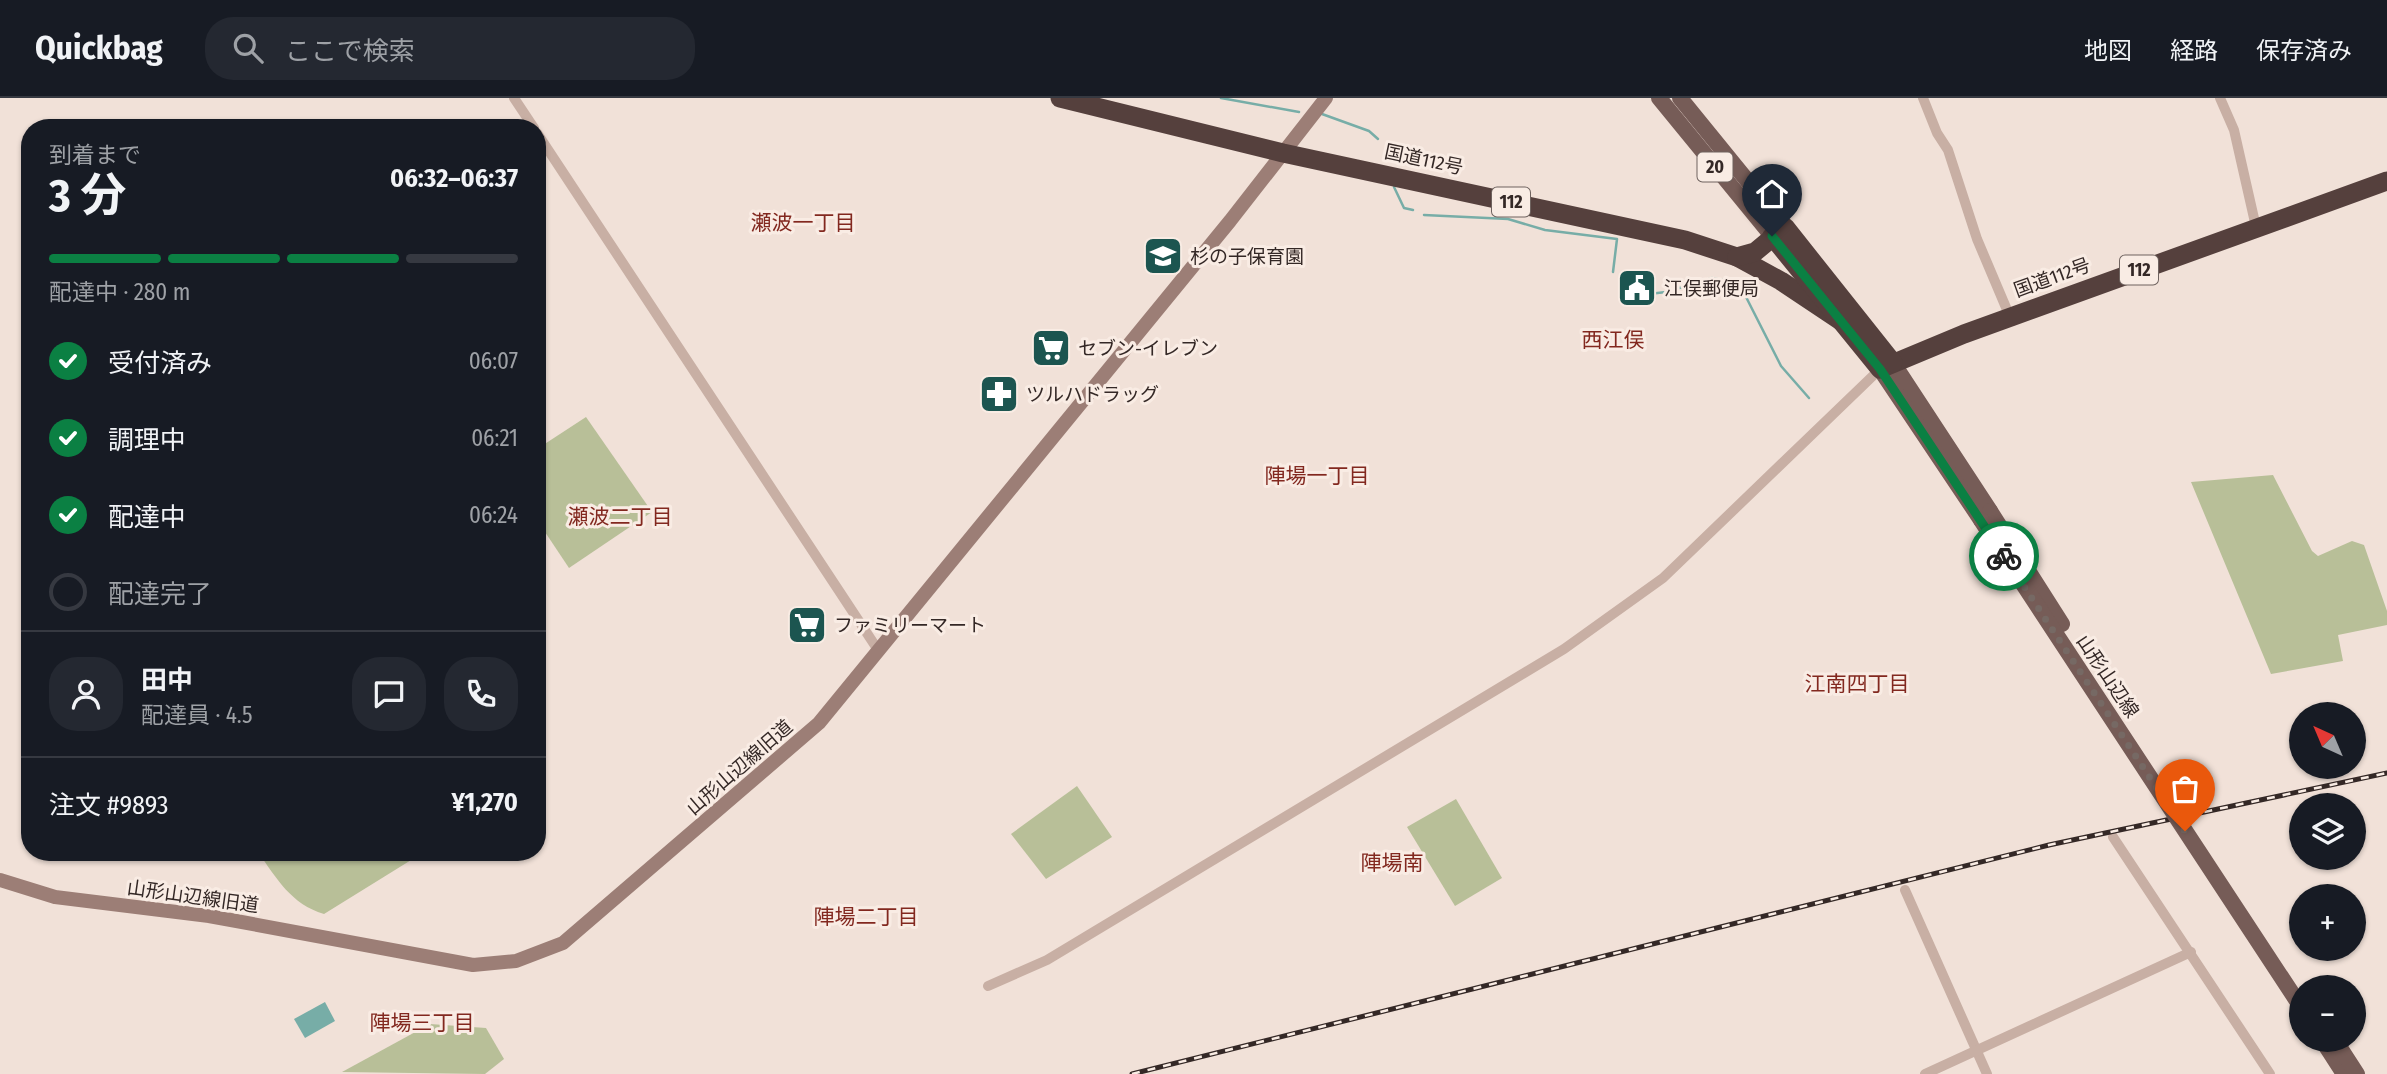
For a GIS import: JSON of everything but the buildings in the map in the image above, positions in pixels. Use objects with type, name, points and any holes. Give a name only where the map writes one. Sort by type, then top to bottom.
[{"type":"highway","name":"国道112号","points":[[1060,98],[1283,153],[1685,240],[1737,257],[1781,281],[1841,321]]},
{"type":"highway","name":"国道112号","points":[[1886,366],[2010,317],[2387,181]]},
{"type":"highway","points":[[1737,257],[1755,253],[1778,232]]},
{"type":"highway","points":[[1778,232],[1841,321],[1886,366]]},
{"type":"highway","points":[[1778,232],[1886,366]]},
{"type":"main road","name":"20","points":[[1659,98],[1778,232]]},
{"type":"main road","name":"20","points":[[1680,98],[1778,232]]},
{"type":"main road","name":"山形山辺線","points":[[1886,366],[2292,975]]},
{"type":"main road","name":"山形山辺線","points":[[1985,516],[2289,988]]},
{"type":"main road","points":[[2330,1052],[2344,1074]]},
{"type":"main road","points":[[2343,1052],[2357,1074]]},
{"type":"street","points":[[514,98],[528,119]]},
{"type":"street","name":"山形山辺線旧道","points":[[0,880],[55,897],[209,916],[473,965],[516,961],[545,952],[586,925],[819,723],[1326,98]]},
{"type":"street","points":[[1923,98],[1937,133],[1948,150],[1977,239],[2010,317]]},
{"type":"street","points":[[2220,98],[2234,130],[2256,227]]},
{"type":"street","points":[[546,147],[878,650]]},
{"type":"street","points":[[988,986],[1047,960],[1150,899],[1564,649],[1612,616],[1663,578],[1886,366]]},
{"type":"street","points":[[2113,837],[2270,1074]]},
{"type":"street","points":[[1905,890],[1987,1074]]},
{"type":"street","points":[[1925,1074],[2191,952]]},
{"type":"green space","points":[[586,417],[652,512],[569,568],[546,534],[546,443]]},
{"type":"green space","points":[[2273,475],[2312,551],[2318,556],[2352,541],[2364,545],[2387,611],[2387,625],[2338,635],[2343,661],[2271,674],[2191,482]]},
{"type":"green space","points":[[1077,786],[1112,837],[1046,879],[1011,834]]},
{"type":"green space","points":[[1456,799],[1502,878],[1455,906],[1407,827]]},
{"type":"green space","points":[[265,861],[410,861],[324,914],[302,904],[279,881]]},
{"type":"green space","points":[[430,1024],[486,1028],[504,1059],[485,1074],[342,1072]]},
{"type":"water","points":[[325,1002],[335,1021],[305,1038],[294,1019]]},
{"type":"waterway","points":[[1221,98],[1299,112]]},
{"type":"waterway","points":[[1322,114],[1369,131],[1378,139]]},
{"type":"waterway","points":[[1394,187],[1404,208],[1413,210]]},
{"type":"waterway","points":[[1424,215],[1508,219],[1545,230],[1617,239],[1613,272]]},
{"type":"waterway","points":[[1624,279],[1632,296],[1666,292],[1712,278],[1727,281],[1744,293],[1781,366],[1809,398]]},
{"type":"railway","points":[[1132,1074],[2049,845],[2387,773]]},
{"type":"way so far","points":[[2004,556],[2185,831]]},
{"type":"place","name":"杉の子保育園","points":[[1163,256]]},
{"type":"place","name":"江俣郵便局","points":[[1637,288]]},
{"type":"place","name":"セブン-イレブン","points":[[1051,348]]},
{"type":"place","name":"ツルハドラッグ","points":[[999,394]]},
{"type":"place","name":"ファミリーマート","points":[[807,625]]},
{"type":"district","name":"瀬波一丁目","points":[[803,223]]},
{"type":"district","name":"西江俣","points":[[1613,340]]},
{"type":"district","name":"陣場一丁目","points":[[1317,476]]},
{"type":"district","name":"瀬波二丁目","points":[[620,517]]},
{"type":"district","name":"江南四丁目","points":[[1857,684]]},
{"type":"district","name":"陣場南","points":[[1392,863]]},
{"type":"district","name":"陣場二丁目","points":[[866,917]]},
{"type":"district","name":"陣場三丁目","points":[[422,1023]]},
{"type":"route","points":[[1772,236],[1880,369],[2004,556]]}]
